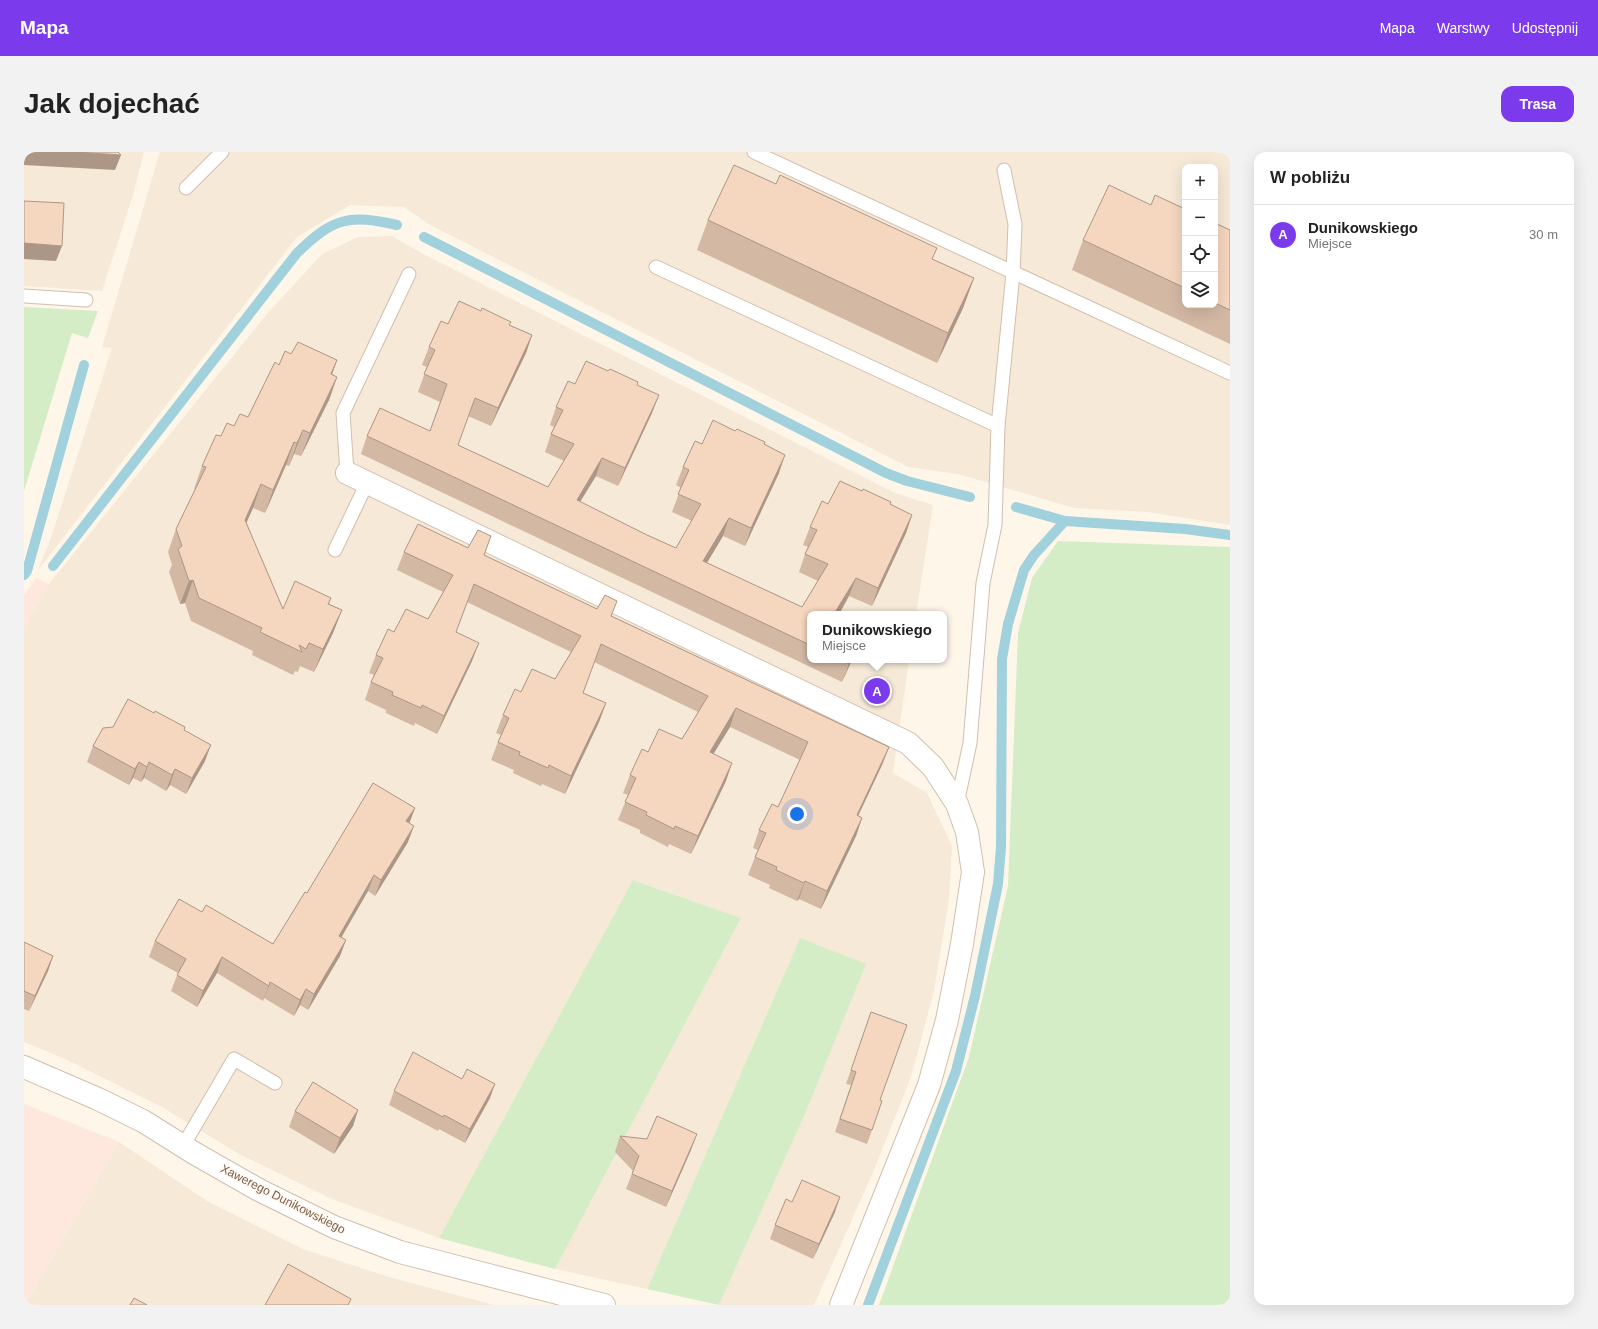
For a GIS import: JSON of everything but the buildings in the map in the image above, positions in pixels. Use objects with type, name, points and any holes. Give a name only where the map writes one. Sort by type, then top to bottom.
[{"type":"street","points":[[347,473],[908,743],[933,767],[957,804],[967,832],[973,872],[962,944],[947,1020],[930,1085],[841,1305]]},
{"type":"street","name":"Xawerego Dunikowskiego","points":[[24,1067],[98,1099],[137,1118],[259,1190],[342,1230],[400,1252],[604,1305]]},
{"type":"lane","points":[[186,188],[222,152]]},
{"type":"lane","points":[[754,152],[1230,373]]},
{"type":"lane","points":[[957,804],[970,743],[983,583],[995,524],[998,426],[1014,273],[1015,224],[1004,170]]},
{"type":"lane","points":[[656,267],[998,426]]},
{"type":"lane","points":[[347,473],[343,413],[410,274]]},
{"type":"lane","points":[[24,296],[86,300]]},
{"type":"lane","points":[[335,550],[367,483]]},
{"type":"lane","points":[[183,1146],[234,1059],[275,1083]]},
{"type":"shaded area","points":[[24,152],[144,152],[133,195],[102,291],[24,286]]},
{"type":"shaded area","points":[[160,152],[1213,152],[1230,154],[1230,525],[1148,512],[1074,508],[958,474],[908,467],[430,225],[404,207],[350,205],[297,237],[38,570],[51,538],[112,348],[102,347]]},
{"type":"shaded area","points":[[392,236],[425,255],[895,493],[933,505],[916,611],[807,611],[807,663],[909,663],[893,773],[927,793],[952,846],[949,899],[934,991],[911,1077],[874,1170],[814,1305],[719,1305],[805,1114],[800,938],[647,1289],[555,1269],[741,918],[634,880],[439,1238],[332,1199],[239,1154],[162,1107],[63,1058],[24,1042],[24,629],[49,584],[267,314],[322,254],[358,237]]},
{"type":"shaded area","points":[[36,578],[49,584],[24,629],[24,595]]},
{"type":"shaded area","points":[[24,1104],[119,1142],[25,1305],[24,1305]]},
{"type":"shaded area","points":[[119,1142],[207,1201],[303,1249],[389,1277],[494,1305],[25,1305]]},
{"type":"green space","points":[[24,307],[98,311],[88,338],[72,333],[24,491]]},
{"type":"green space","points":[[1058,541],[1230,547],[1230,1305],[879,1305],[969,1057],[1008,886],[1018,633],[1032,578]]},
{"type":"green space","points":[[633,880],[741,918],[555,1269],[439,1238]]},
{"type":"green space","points":[[800,938],[866,964],[805,1114],[719,1305],[647,1289]]},
{"type":"waterway","points":[[53,566],[297,253],[321,232],[342,222],[366,220],[397,225]]},
{"type":"waterway","points":[[424,237],[886,473],[907,481],[970,497]]},
{"type":"waterway","points":[[24,575],[27,571],[84,365]]},
{"type":"waterway","points":[[1016,507],[1065,521],[1185,529],[1230,535]]},
{"type":"waterway","points":[[868,1305],[956,1071],[975,996],[998,884],[1001,847],[1002,659],[1008,624],[1024,570],[1034,555],[1065,521]]},
{"type":"place","name":"Dunikowskiego","points":[[877,691]]}]
